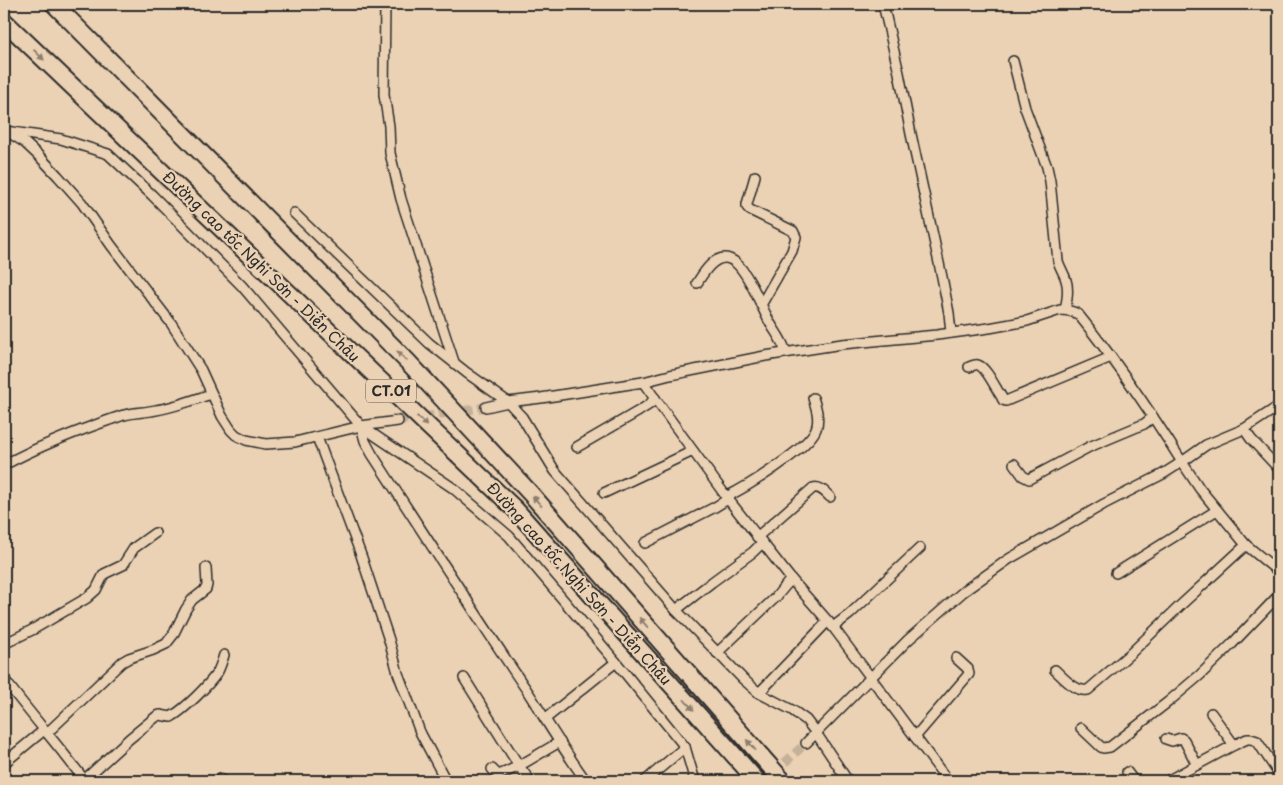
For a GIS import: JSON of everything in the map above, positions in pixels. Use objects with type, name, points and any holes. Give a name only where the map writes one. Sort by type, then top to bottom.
[{"type":"highway","name":"Đường cao tốc Nghi Sơn - Diễn Châu","points":[[54,4],[409,363],[531,494],[783,781]]},
{"type":"highway","name":"Đường cao tốc Nghi Sơn - Diễn Châu","points":[[4,21],[515,510],[757,781]]},
{"type":"street","points":[[385,4],[384,88],[390,126],[390,153],[400,200],[454,362]]},
{"type":"street","points":[[883,4],[942,276],[951,333]]},
{"type":"street","points":[[1013,61],[1026,108],[1046,161],[1050,181],[1058,261],[1060,269],[1066,278],[1067,285],[1065,310]]},
{"type":"street","points":[[4,131],[24,142],[82,203],[111,245],[171,323],[201,370],[219,410],[236,435],[246,440],[273,444],[295,442],[361,426],[398,421]]},
{"type":"street","points":[[4,131],[61,139],[108,154],[152,195],[242,286],[361,426],[453,488],[509,536],[685,747],[695,781]]},
{"type":"street","points":[[755,176],[747,207],[787,227],[796,234],[792,251],[761,305]]},
{"type":"street","points":[[294,213],[429,343],[508,402],[522,417],[554,471],[676,610],[759,693],[792,710],[806,720],[848,781]]},
{"type":"street","points":[[697,283],[708,268],[718,259],[730,259],[735,262],[755,293],[784,345],[786,353]]},
{"type":"street","points":[[486,407],[643,382],[786,353],[842,344],[989,328],[1027,321],[1060,310],[1072,311],[1078,314],[1111,357],[1154,417],[1200,489],[1246,544],[1279,572]]},
{"type":"street","points":[[969,367],[977,364],[987,374],[1003,400],[1006,401],[1111,357]]},
{"type":"street","points":[[643,382],[759,540],[831,624],[948,781]]},
{"type":"street","points":[[4,465],[18,457],[117,417],[165,408],[211,394]]},
{"type":"street","points":[[577,447],[639,411],[650,404],[655,398]]},
{"type":"street","points":[[645,543],[715,507],[793,454],[811,438],[816,430],[818,413],[814,398]]},
{"type":"street","points":[[806,743],[926,623],[994,569],[1096,509],[1163,474],[1206,445],[1244,429],[1279,406]]},
{"type":"street","points":[[1014,464],[1023,476],[1029,479],[1089,447],[1144,424],[1154,417]]},
{"type":"street","points":[[361,426],[364,441],[372,454],[586,781]]},
{"type":"street","points":[[1244,429],[1262,452],[1279,469]]},
{"type":"street","points":[[316,437],[361,555],[398,673],[420,732],[446,781]]},
{"type":"street","points":[[604,492],[693,451]]},
{"type":"street","points":[[676,610],[753,552],[759,540],[813,488],[817,487],[830,497]]},
{"type":"street","points":[[1116,573],[1217,510]]},
{"type":"street","points":[[4,644],[88,598],[96,590],[104,574],[122,565],[134,548],[155,533]]},
{"type":"street","points":[[1055,670],[1076,688],[1088,690],[1131,654],[1246,544]]},
{"type":"street","points":[[759,693],[831,624],[850,614],[920,548]]},
{"type":"street","points":[[4,764],[46,731],[122,662],[166,644],[192,600],[206,589],[206,568]]},
{"type":"street","points":[[717,653],[776,597],[792,579]]},
{"type":"street","points":[[1081,728],[1101,747],[1110,748],[1200,675],[1279,595]]},
{"type":"street","points":[[4,679],[84,780],[157,716],[171,717],[181,710],[217,673],[224,655]]},
{"type":"street","points":[[915,737],[969,674],[968,668],[956,658]]},
{"type":"street","points":[[546,719],[616,662]]},
{"type":"street","points":[[464,678],[530,781]]},
{"type":"street","points":[[1211,714],[1234,745]]},
{"type":"street","points":[[1166,739],[1172,741],[1181,738],[1184,740],[1197,764]]},
{"type":"street","points":[[1167,781],[1247,739],[1257,741],[1279,774]]},
{"type":"street","points":[[492,769],[498,775],[519,766],[560,742]]},
{"type":"street","points":[[645,781],[685,747]]},
{"type":"street","points":[[1127,772],[1134,781]]},
{"type":"tunnel","points":[[398,421],[486,407]]},
{"type":"tunnel","points":[[765,781],[806,743]]}]
